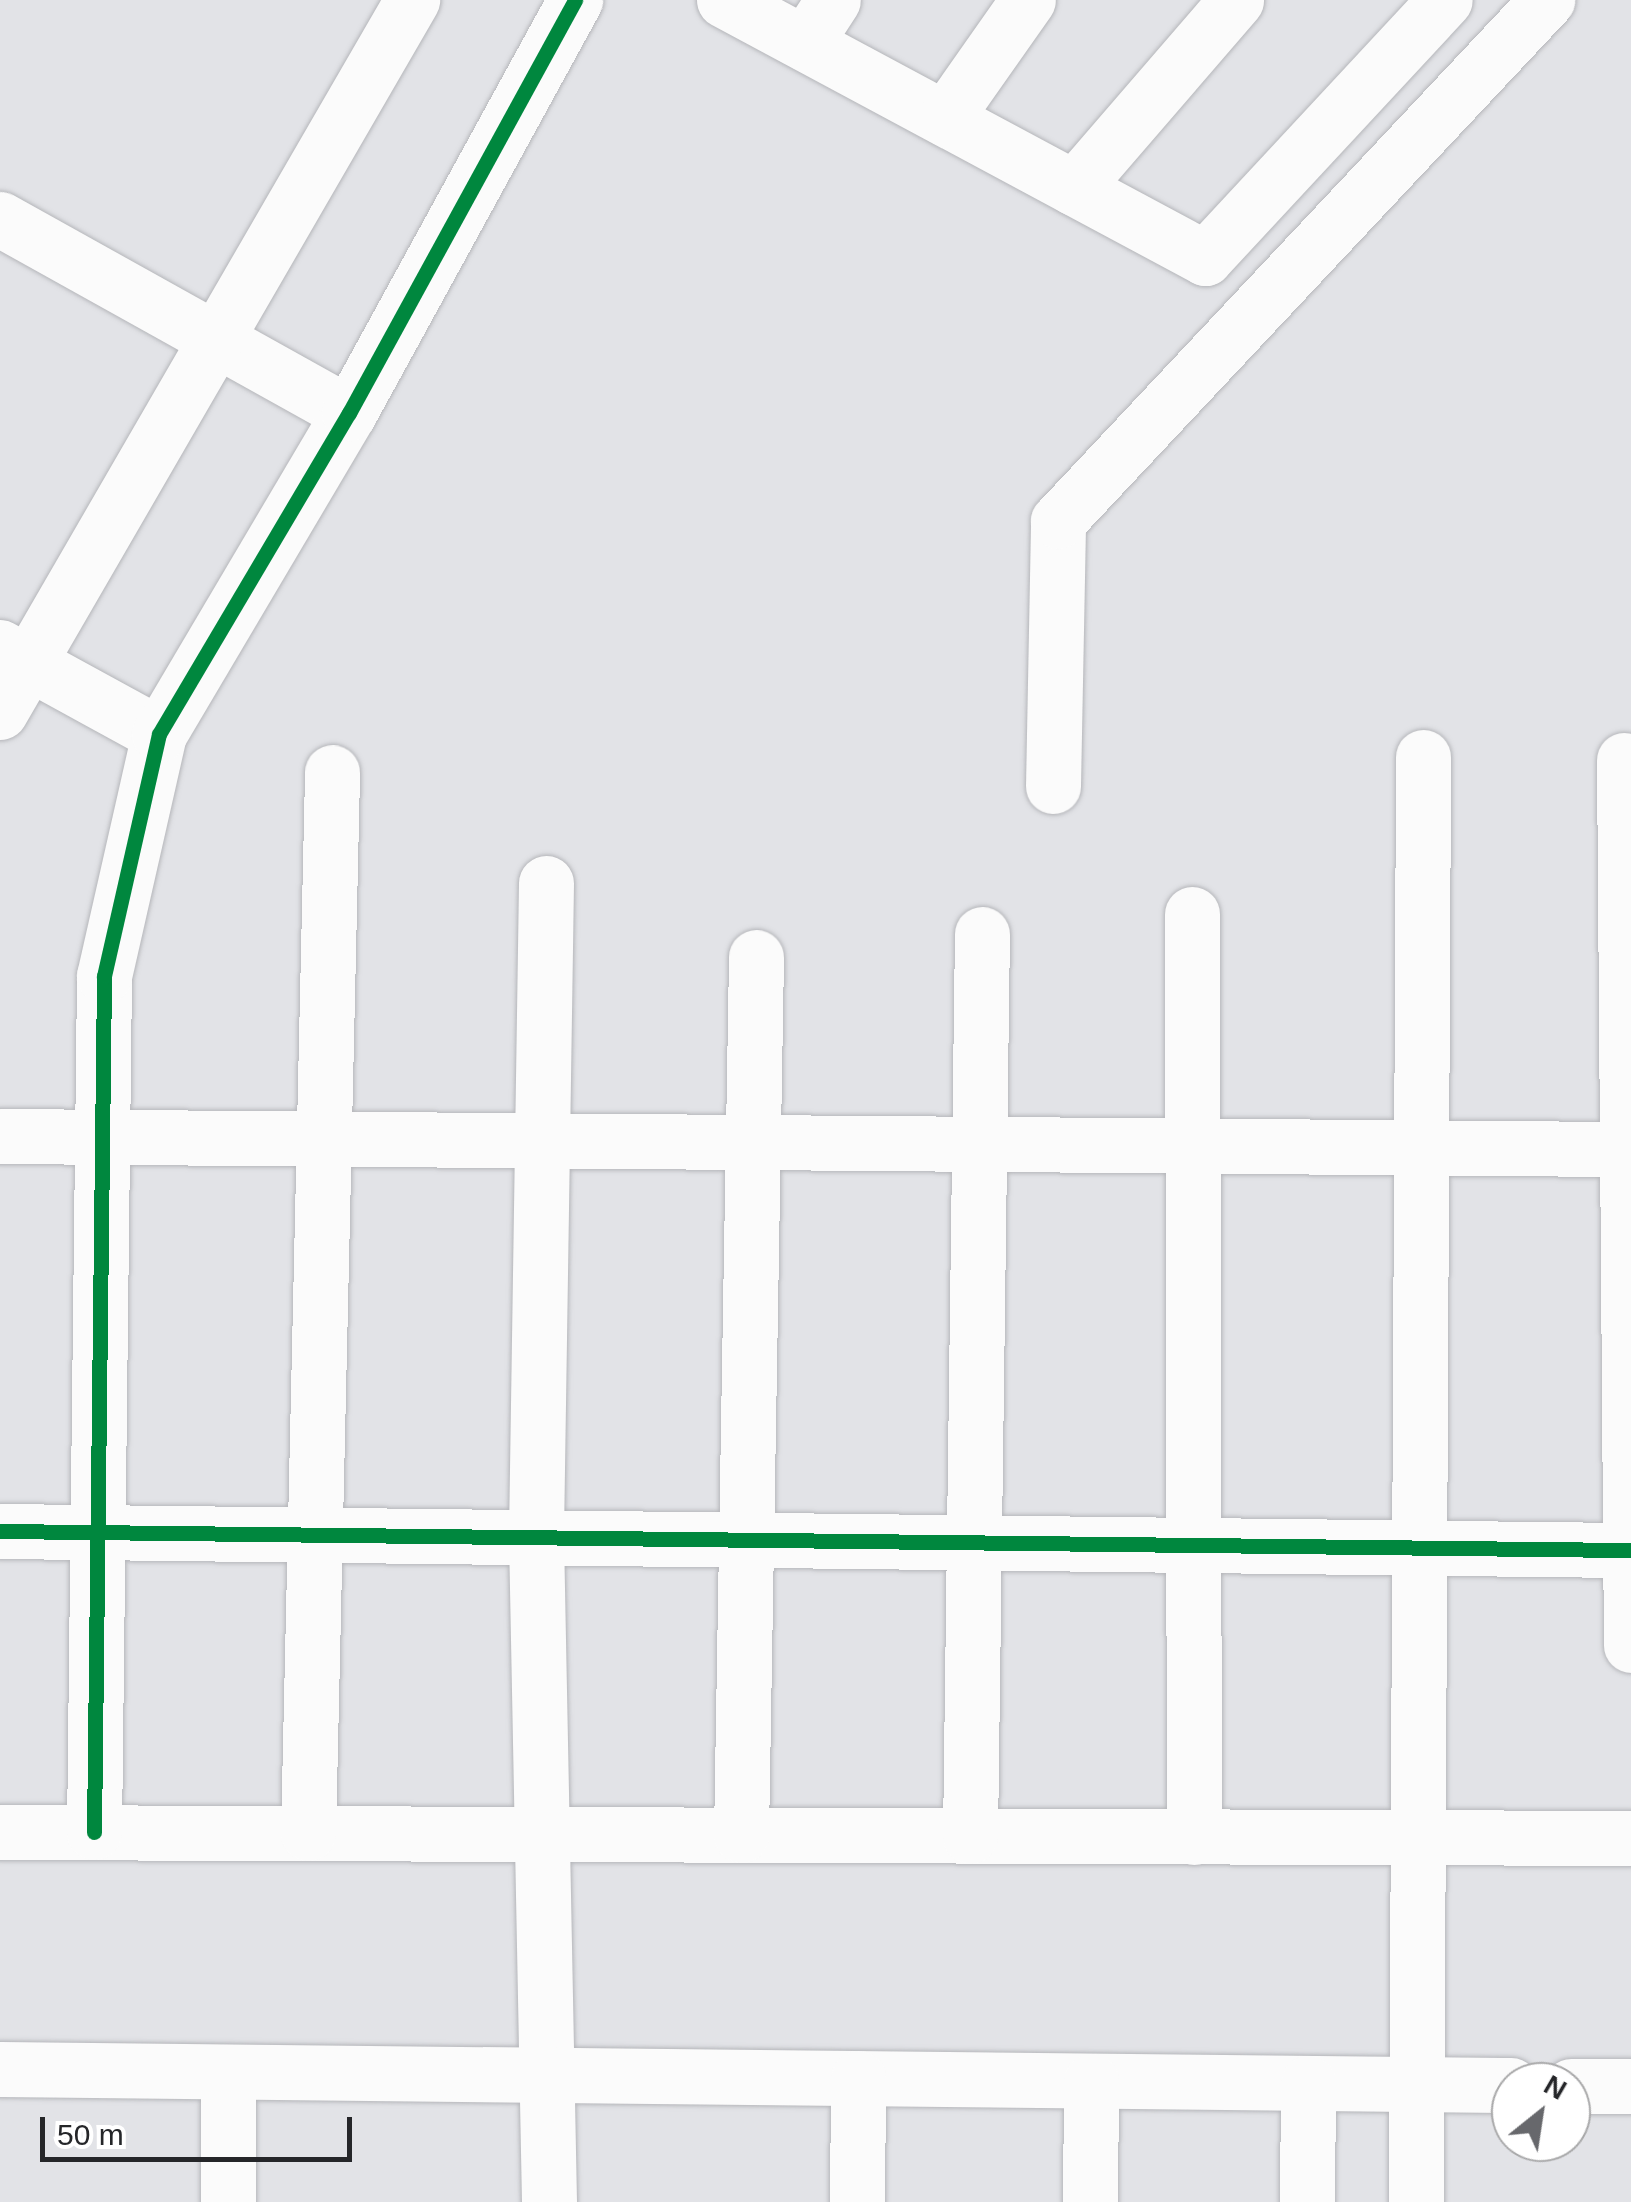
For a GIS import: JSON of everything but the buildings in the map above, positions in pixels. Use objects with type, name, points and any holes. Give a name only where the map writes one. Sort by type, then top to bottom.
[{"type":"street","points":[[0,712],[14,655],[215,338],[412,0]]},
{"type":"street","points":[[94,1832],[102,1531],[104,976],[160,734],[348,413],[575,0]]},
{"type":"street","points":[[724,0],[819,22],[945,118],[1205,258],[1446,0]]},
{"type":"street","points":[[945,118],[1028,0]]},
{"type":"street","points":[[1074,188],[1236,0]]},
{"type":"street","points":[[1053,786],[1058,521],[1547,0]]},
{"type":"street","points":[[0,219],[348,413]]},
{"type":"street","points":[[14,655],[160,734]]},
{"type":"street","points":[[1416,2202],[1423,757]]},
{"type":"street","points":[[1624,760],[1631,1644]]},
{"type":"street","points":[[308,1833],[332,772]]},
{"type":"street","points":[[546,882],[546,1136],[536,1537],[538,1834],[551,2075],[549,2202]]},
{"type":"street","points":[[1192,914],[1194,1837]]},
{"type":"street","points":[[970,1836],[974,1144],[982,934]]},
{"type":"street","points":[[740,1835],[756,957]]},
{"type":"street","points":[[0,1136],[321,1139],[546,1136],[1629,1149]]},
{"type":"street","points":[[0,1532],[316,1531],[1630,1550]]},
{"type":"street","points":[[0,1832],[1631,1838]]},
{"type":"street","points":[[0,2069],[1491,2085]]},
{"type":"street","points":[[228,2072],[228,2202]]},
{"type":"street","points":[[857,2202],[858,2078]]},
{"type":"street","points":[[1090,2202],[1091,2081]]},
{"type":"street","points":[[1307,2202],[1308,2083]]},
{"type":"street","points":[[1591,2086],[1631,2086]]},
{"type":"cycle path","points":[[94,1832],[104,976],[159,734],[349,413],[575,0]]},
{"type":"cycle path","points":[[0,1531],[1631,1550]]}]
